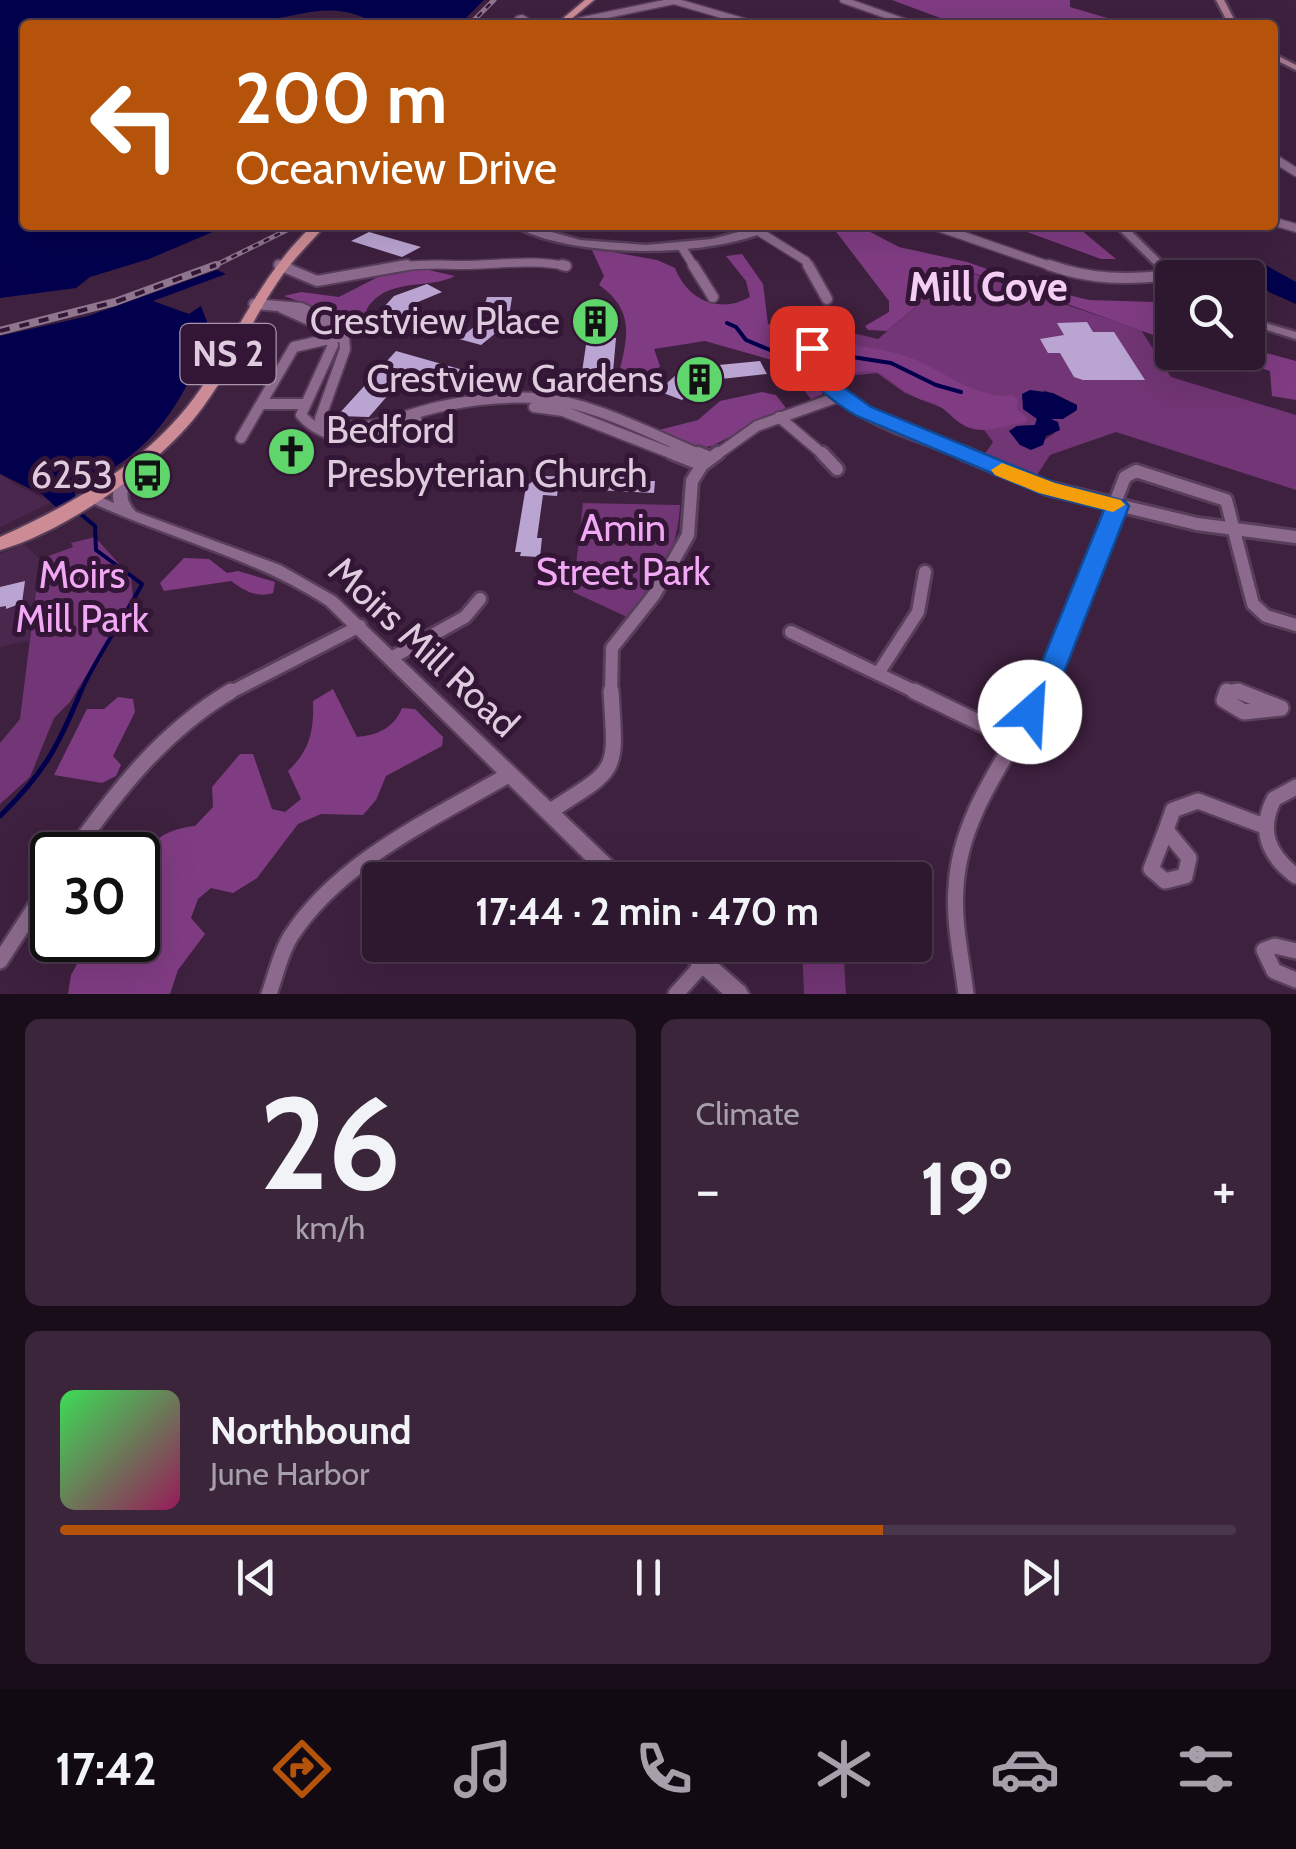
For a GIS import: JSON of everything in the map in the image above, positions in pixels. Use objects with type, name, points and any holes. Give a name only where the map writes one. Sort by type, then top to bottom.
[{"type":"main road","points":[[565,20],[590,0]]},
{"type":"main road","name":"NS 2","points":[[0,544],[87,501],[172,439],[261,304],[278,265],[315,230]]},
{"type":"street","points":[[582,20],[674,0],[739,20]]},
{"type":"street","points":[[843,0],[900,20]]},
{"type":"street","points":[[536,230],[596,246],[681,246],[763,230]]},
{"type":"street","points":[[947,230],[1081,276],[1123,280],[1155,277]]},
{"type":"street","points":[[1124,230],[1155,260]]},
{"type":"street","points":[[758,232],[806,261],[828,299]]},
{"type":"street","points":[[681,246],[713,297]]},
{"type":"street","points":[[278,265],[296,269],[316,281],[425,262],[456,265],[542,261],[566,266]]},
{"type":"street","points":[[261,304],[308,308],[343,327],[347,336],[320,404],[320,419],[333,428],[373,426],[454,404],[544,399],[569,403],[706,461]]},
{"type":"street","points":[[261,304],[323,324],[332,337],[334,345],[302,415],[308,426],[326,435],[353,438],[457,411],[547,406],[706,461]]},
{"type":"street","points":[[1265,326],[1296,336]]},
{"type":"street","points":[[816,333],[812,348],[816,370],[838,396],[864,412],[1038,484],[1117,506],[1235,530],[1296,537]]},
{"type":"street","points":[[241,438],[294,348],[347,336]]},
{"type":"street","points":[[550,811],[602,778],[616,756],[612,648],[654,594],[688,535],[692,481],[706,461],[758,426],[838,396]]},
{"type":"street","points":[[264,404],[305,404]]},
{"type":"street","points":[[779,418],[811,441],[837,470]]},
{"type":"street","points":[[132,471],[118,490],[118,498],[136,520]]},
{"type":"street","points":[[966,994],[955,905],[957,872],[966,833],[1046,685],[1117,506],[1124,477],[1136,471],[1226,500],[1253,604],[1266,616],[1296,625]]},
{"type":"street","name":"Moirs Mill Road","points":[[87,501],[290,574],[360,626],[601,862]]},
{"type":"street","points":[[879,672],[910,627],[928,591],[925,572]]},
{"type":"street","points":[[392,657],[464,618],[480,599]]},
{"type":"street","points":[[89,832],[141,764],[177,728],[360,626]]},
{"type":"street","points":[[791,632],[1013,740]]},
{"type":"street","points":[[269,994],[290,938],[324,895],[372,860],[510,774]]},
{"type":"street","points":[[1296,787],[1274,798],[1264,826],[1268,852],[1296,876]]},
{"type":"street","points":[[1166,830],[1173,810],[1198,801],[1264,826]]},
{"type":"street","points":[[0,961],[30,915]]},
{"type":"street","points":[[1296,952],[1275,946],[1264,950],[1274,971],[1296,980]]},
{"type":"street","points":[[699,962],[738,994]]},
{"type":"street","points":[[676,994],[702,965]]},
{"type":"shaded area","points":[[0,0],[484,0],[464,20],[369,20],[331,11],[269,20],[20,20],[20,230],[217,230],[149,259],[90,277],[76,288],[0,298]]},
{"type":"shaded area","points":[[892,0],[1070,0],[1070,7],[1114,20],[946,20]]},
{"type":"shaded area","points":[[835,230],[867,230],[899,247],[967,262],[1089,300],[1154,302],[1155,336],[960,269],[887,331],[868,330],[865,326],[889,312],[889,301]]},
{"type":"shaded area","points":[[1022,230],[1081,230],[1116,259],[1101,259]]},
{"type":"shaded area","points":[[591,248],[657,260],[675,268],[688,289],[717,304],[750,297],[746,281],[726,256],[742,254],[763,284],[768,324],[801,331],[798,344],[823,394],[811,399],[782,363],[705,341],[654,349],[660,366],[649,379],[625,388],[617,381],[626,340],[624,316],[611,295],[599,285],[604,276]]},
{"type":"shaded area","points":[[1265,265],[1296,282],[1296,304],[1265,288]]},
{"type":"shaded area","points":[[420,268],[455,276],[390,290],[371,303],[359,323],[284,296],[301,292],[339,297],[378,277]]},
{"type":"shaded area","points":[[217,270],[226,274],[153,301],[189,314],[201,306],[207,322],[195,347],[194,368],[188,382],[172,411],[146,442],[75,493],[76,501],[59,510],[43,495],[0,474],[0,336],[88,316]]},
{"type":"shaded area","points":[[842,343],[902,355],[973,389],[1012,395],[1018,400],[1017,409],[1028,419],[1025,423],[991,429],[965,426],[938,405],[915,397],[881,374],[838,374],[823,350]]},
{"type":"shaded area","points":[[1265,353],[1296,361],[1296,400],[1272,396],[1270,371],[1265,369]]},
{"type":"shaded area","points":[[1030,390],[1053,393],[1077,405],[1077,410],[1063,419],[1051,419],[1058,422],[1060,430],[1046,436],[1043,445],[1031,450],[1020,445],[1009,431],[1017,426],[1035,425],[1037,419],[1023,409],[1022,394]]},
{"type":"shaded area","points":[[762,392],[776,395],[786,408],[712,446],[699,448],[655,431],[698,420],[720,401]]},
{"type":"shaded area","points":[[0,473],[14,484],[52,502],[0,527]]},
{"type":"shaded area","points":[[24,544],[40,559],[29,641],[0,647],[0,554]]},
{"type":"shaded area","points":[[184,558],[209,559],[227,573],[238,571],[275,582],[273,593],[251,593],[231,581],[164,591],[160,583]]},
{"type":"shaded area","points":[[333,689],[357,737],[384,729],[395,721],[402,708],[415,709],[443,737],[442,746],[386,776],[376,800],[363,815],[321,814],[298,824],[257,878],[233,893],[211,888],[198,899],[191,918],[205,934],[178,970],[170,994],[68,994],[78,962],[160,962],[160,838],[195,826],[213,807],[212,787],[240,754],[253,754],[272,809],[285,812],[301,799],[288,771],[309,739],[313,701]]},
{"type":"shaded area","points":[[118,697],[133,699],[135,712],[113,756],[121,765],[116,776],[102,783],[54,775],[87,709],[104,709]]},
{"type":"green space","points":[[960,269],[1141,330],[1155,352],[1155,370],[1167,370],[1171,377],[1296,415],[1296,490],[1116,432],[1050,455],[1037,475],[984,455],[993,442],[979,423],[905,393],[877,373],[836,377],[827,360],[827,339],[809,333],[814,324],[828,327],[824,310],[830,310],[835,329],[878,339]],"holes":[[[1044,390],[1077,405],[1063,419],[1051,419],[1055,433],[1044,440],[1020,445],[1010,431],[1017,426],[1035,425]]]},
{"type":"green space","name":"Amin Street Park","points":[[583,503],[680,505],[671,552],[648,592],[627,617],[573,592]]},
{"type":"green space","name":"Moirs Mill Park","points":[[95,537],[131,577],[133,597],[70,702],[54,718],[30,777],[0,804],[0,743],[20,719],[40,559],[73,547],[71,543]]},
{"type":"green space","points":[[803,962],[844,962],[846,994],[804,994]]},
{"type":"building","points":[[369,232],[421,247],[402,257],[351,241]]},
{"type":"building","points":[[427,284],[442,292],[418,302],[398,324],[372,320],[394,296]]},
{"type":"building","points":[[487,297],[512,297],[508,323],[481,345],[459,339],[481,321]]},
{"type":"building","name":"Crestview Place","points":[[583,303],[611,303],[607,338],[616,338],[613,372],[582,372],[587,338],[578,338]]},
{"type":"building","points":[[1087,322],[1093,332],[1114,332],[1145,380],[1074,377],[1060,353],[1048,353],[1040,339],[1064,335],[1057,323]]},
{"type":"building","points":[[396,351],[470,372],[448,386],[433,380],[440,375],[410,370],[369,417],[337,416]]},
{"type":"building","name":"Crestview Gardens","points":[[760,361],[767,374],[703,381],[682,400],[658,391],[676,375],[698,367]]},
{"type":"building","points":[[541,476],[648,477],[648,481],[655,481],[654,493],[558,488],[557,496],[543,495],[537,538],[542,538],[540,557],[520,556],[521,552],[515,552],[526,486]]},
{"type":"building","points":[[25,581],[22,603],[6,609],[0,607],[0,587]]},
{"type":"waterway","points":[[727,323],[736,327],[746,340],[782,355],[803,349]]},
{"type":"waterway","points":[[820,352],[891,363],[936,385],[961,392]]},
{"type":"waterway","points":[[77,511],[95,526],[96,550],[142,584],[80,694]]},
{"type":"waterway","points":[[0,816],[48,758],[81,691]]},
{"type":"railway","points":[[474,20],[494,0]]},
{"type":"railway","points":[[210,268],[287,230]]},
{"type":"railway","points":[[0,331],[115,302],[216,265]]},
{"type":"slow traffic","points":[[1002,470],[1047,488],[1113,505]]},
{"type":"place","name":"Crestview Place","points":[[595,321]]},
{"type":"place","name":"Crestview Gardens","points":[[699,379]]},
{"type":"place","name":"Bedford Presbyterian Church","points":[[291,452]]},
{"type":"place","name":"6253","points":[[148,475]]},
{"type":"district","name":"Mill Cove","points":[[988,287]]},
{"type":"route","points":[[812,348],[816,370],[824,383],[864,412],[1047,488],[1117,506],[1061,639],[1046,685],[1030,712]]}]
